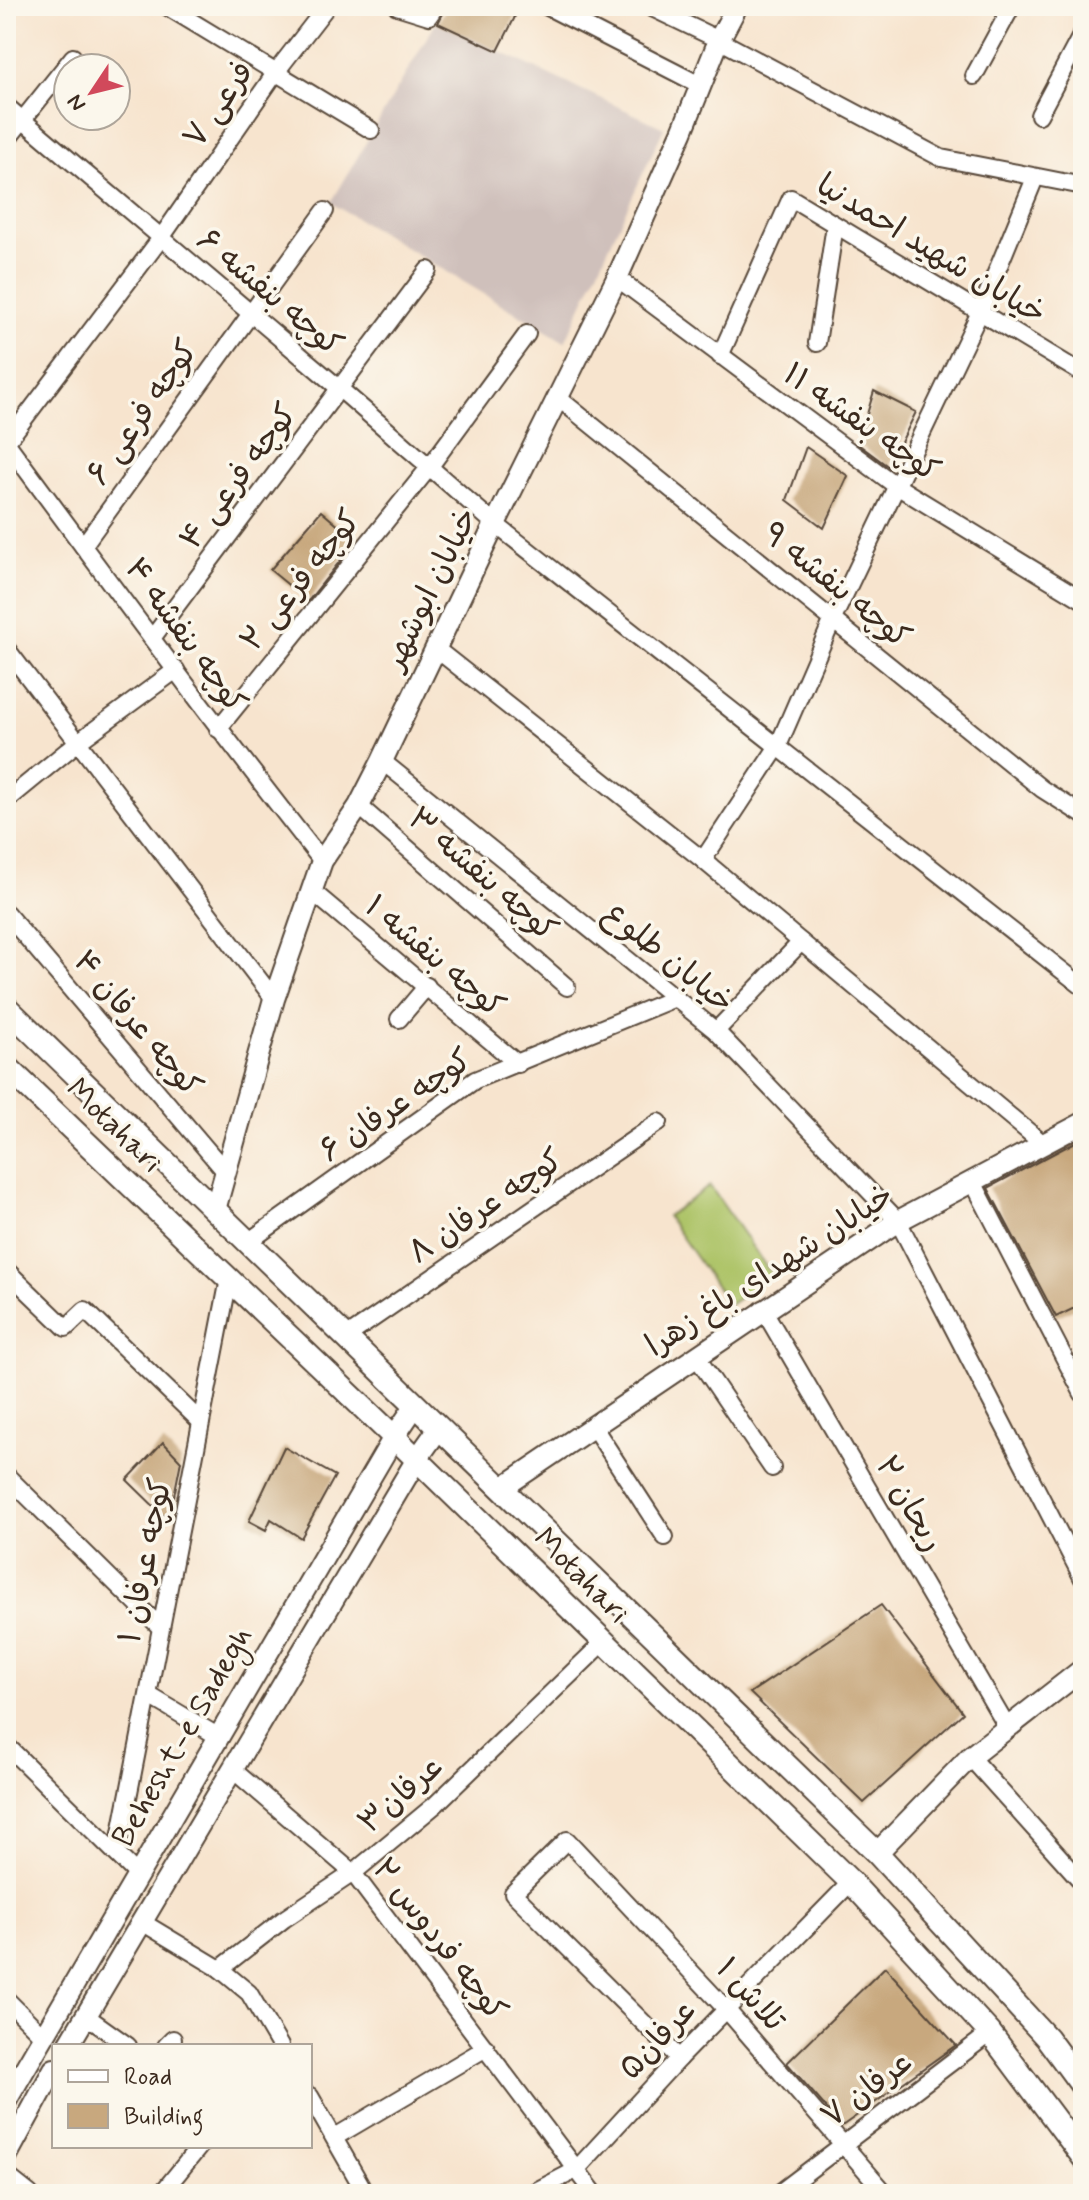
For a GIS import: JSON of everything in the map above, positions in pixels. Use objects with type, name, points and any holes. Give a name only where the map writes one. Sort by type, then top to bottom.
[{"type":"main road","name":"Motahari","points":[[6,1007],[877,1853],[1047,2038],[1083,2087]]},
{"type":"main road","name":"Motahari","points":[[6,1066],[417,1459],[851,1882],[990,2033],[1083,2157]]},
{"type":"main road","points":[[851,1882],[877,1853]]},
{"type":"street","points":[[166,6],[371,130]]},
{"type":"street","name":"فرعی ۷","points":[[6,442],[161,238],[276,72],[327,6]]},
{"type":"street","points":[[397,6],[432,11]]},
{"type":"street","points":[[546,6],[700,85]]},
{"type":"street","points":[[648,6],[719,40],[941,158],[1083,186]]},
{"type":"street","name":"خیابان ابوشهر","points":[[215,1210],[274,999],[322,861],[359,806],[382,761],[617,278],[719,40],[737,6]]},
{"type":"street","points":[[974,76],[1012,6]]},
{"type":"street","points":[[1039,115],[1083,32]]},
{"type":"street","points":[[6,141],[52,83]]},
{"type":"street","name":"کوچه بنفشه ۶","points":[[6,106],[495,524],[1083,987]]},
{"type":"street","points":[[703,860],[778,746],[895,485],[980,312],[1035,178]]},
{"type":"street","name":"خیابان شهید احمدنیا","points":[[720,356],[791,198],[1083,374]]},
{"type":"street","name":"کوچه فرعی ۶","points":[[83,546],[325,211]]},
{"type":"street","points":[[817,343],[835,225]]},
{"type":"street","name":"کوچه فرعی ۴","points":[[153,637],[428,270]]},
{"type":"street","name":"کوچه بنفشه ۱۱","points":[[617,278],[895,485],[1083,600]]},
{"type":"street","name":"کوچه فرعی ۲","points":[[218,729],[428,469],[527,334]]},
{"type":"street","name":"کوچه بنفشه ۹","points":[[557,397],[1042,789],[1083,815]]},
{"type":"street","name":"کوچه بنفشه ۴","points":[[6,442],[218,729],[322,861]]},
{"type":"street","points":[[6,648],[274,999]]},
{"type":"street","points":[[435,648],[703,860],[1042,1143]]},
{"type":"street","points":[[6,801],[78,742],[176,670]]},
{"type":"street","name":"خیابان طلوع","points":[[382,761],[716,1031],[898,1221],[1083,1579]]},
{"type":"street","name":"کوچه بنفشه ۳","points":[[359,806],[567,987]]},
{"type":"street","name":"کوچه بنفشه ۱","points":[[313,892],[518,1064]]},
{"type":"street","name":"کوچه عرفان ۴","points":[[6,913],[224,1170]]},
{"type":"street","points":[[716,1031],[801,942]]},
{"type":"street","points":[[399,1019],[427,986]]},
{"type":"street","name":"کوچه عرفان ۶","points":[[248,1242],[475,1080],[675,998]]},
{"type":"street","name":"کوچه عرفان ۸","points":[[346,1337],[659,1122]]},
{"type":"street","name":"خیابان شهدای باغ‌ زهرا","points":[[502,1488],[763,1309],[898,1221],[1083,1123]]},
{"type":"street","points":[[972,1180],[1083,1394]]},
{"type":"street","points":[[6,1270],[66,1328],[85,1310],[201,1422]]},
{"type":"street","name":"کوچه عرفان ۱","points":[[117,1854],[229,1279]]},
{"type":"street","name":"ریحان ۲","points":[[763,1309],[1007,1727]]},
{"type":"street","points":[[696,1356],[772,1468]]},
{"type":"street","name":"Behesht-e Sadegh","points":[[6,2101],[13,2074],[44,2037],[137,1874],[415,1406]]},
{"type":"street","points":[[593,1426],[665,1537]]},
{"type":"street","name":"Behesht-e Sadegh","points":[[69,2044],[417,1459],[439,1428]]},
{"type":"street","points":[[6,1475],[160,1627]]},
{"type":"street","name":"عرفان۳","points":[[220,1969],[284,1919],[353,1873],[435,1805],[603,1643]]},
{"type":"street","points":[[877,1853],[970,1757],[1083,1669]]},
{"type":"street","points":[[258,1670],[282,1686]]},
{"type":"street","points":[[150,1696],[219,1737]]},
{"type":"street","points":[[6,1745],[137,1874]]},
{"type":"street","points":[[970,1757],[1083,1883]]},
{"type":"street","name":"کوچه فردوس ۲","points":[[232,1769],[353,1873],[595,2194]]},
{"type":"street","name":"تلاش ۱","points":[[679,2058],[513,1893],[567,1840],[726,2009],[886,2194]]},
{"type":"street","name":"عرفان۵","points":[[530,2194],[576,2170],[679,2058],[851,1882]]},
{"type":"street","points":[[142,1922],[220,1969],[249,1993],[279,2044]]},
{"type":"street","points":[[6,1999],[44,2037]]},
{"type":"street","points":[[86,2016],[125,2044]]},
{"type":"street","name":"عرفان ۷","points":[[778,2194],[990,2033]]},
{"type":"street","points":[[335,2137],[486,2048]]},
{"type":"street","points":[[6,2157],[52,2073]]},
{"type":"street","points":[[312,2099],[366,2194]]},
{"type":"street","points":[[161,2194],[198,2148]]},
{"type":"street","points":[[6,2175],[30,2194]]},
{"type":"shaded area","points":[[436,22],[664,128],[565,342],[331,203]]},
{"type":"green space","points":[[710,1186],[772,1275],[729,1305],[667,1216]]},
{"type":"building","points":[[447,6],[518,6],[498,51],[438,23]]},
{"type":"building","points":[[874,391],[916,412],[889,467],[858,444]]},
{"type":"building","points":[[806,447],[848,476],[824,528],[787,500]]},
{"type":"building","points":[[321,511],[356,541],[308,601],[270,570]]},
{"type":"building","points":[[1083,1138],[1083,1304],[1056,1317],[988,1188]]},
{"type":"building","points":[[163,1442],[181,1461],[169,1521],[127,1480]]},
{"type":"building","points":[[284,1447],[335,1476],[301,1538],[271,1519],[266,1530],[249,1521]]},
{"type":"building","points":[[881,1605],[963,1713],[864,1803],[750,1693]]},
{"type":"building","points":[[885,1967],[956,2045],[842,2126],[787,2063]]}]
